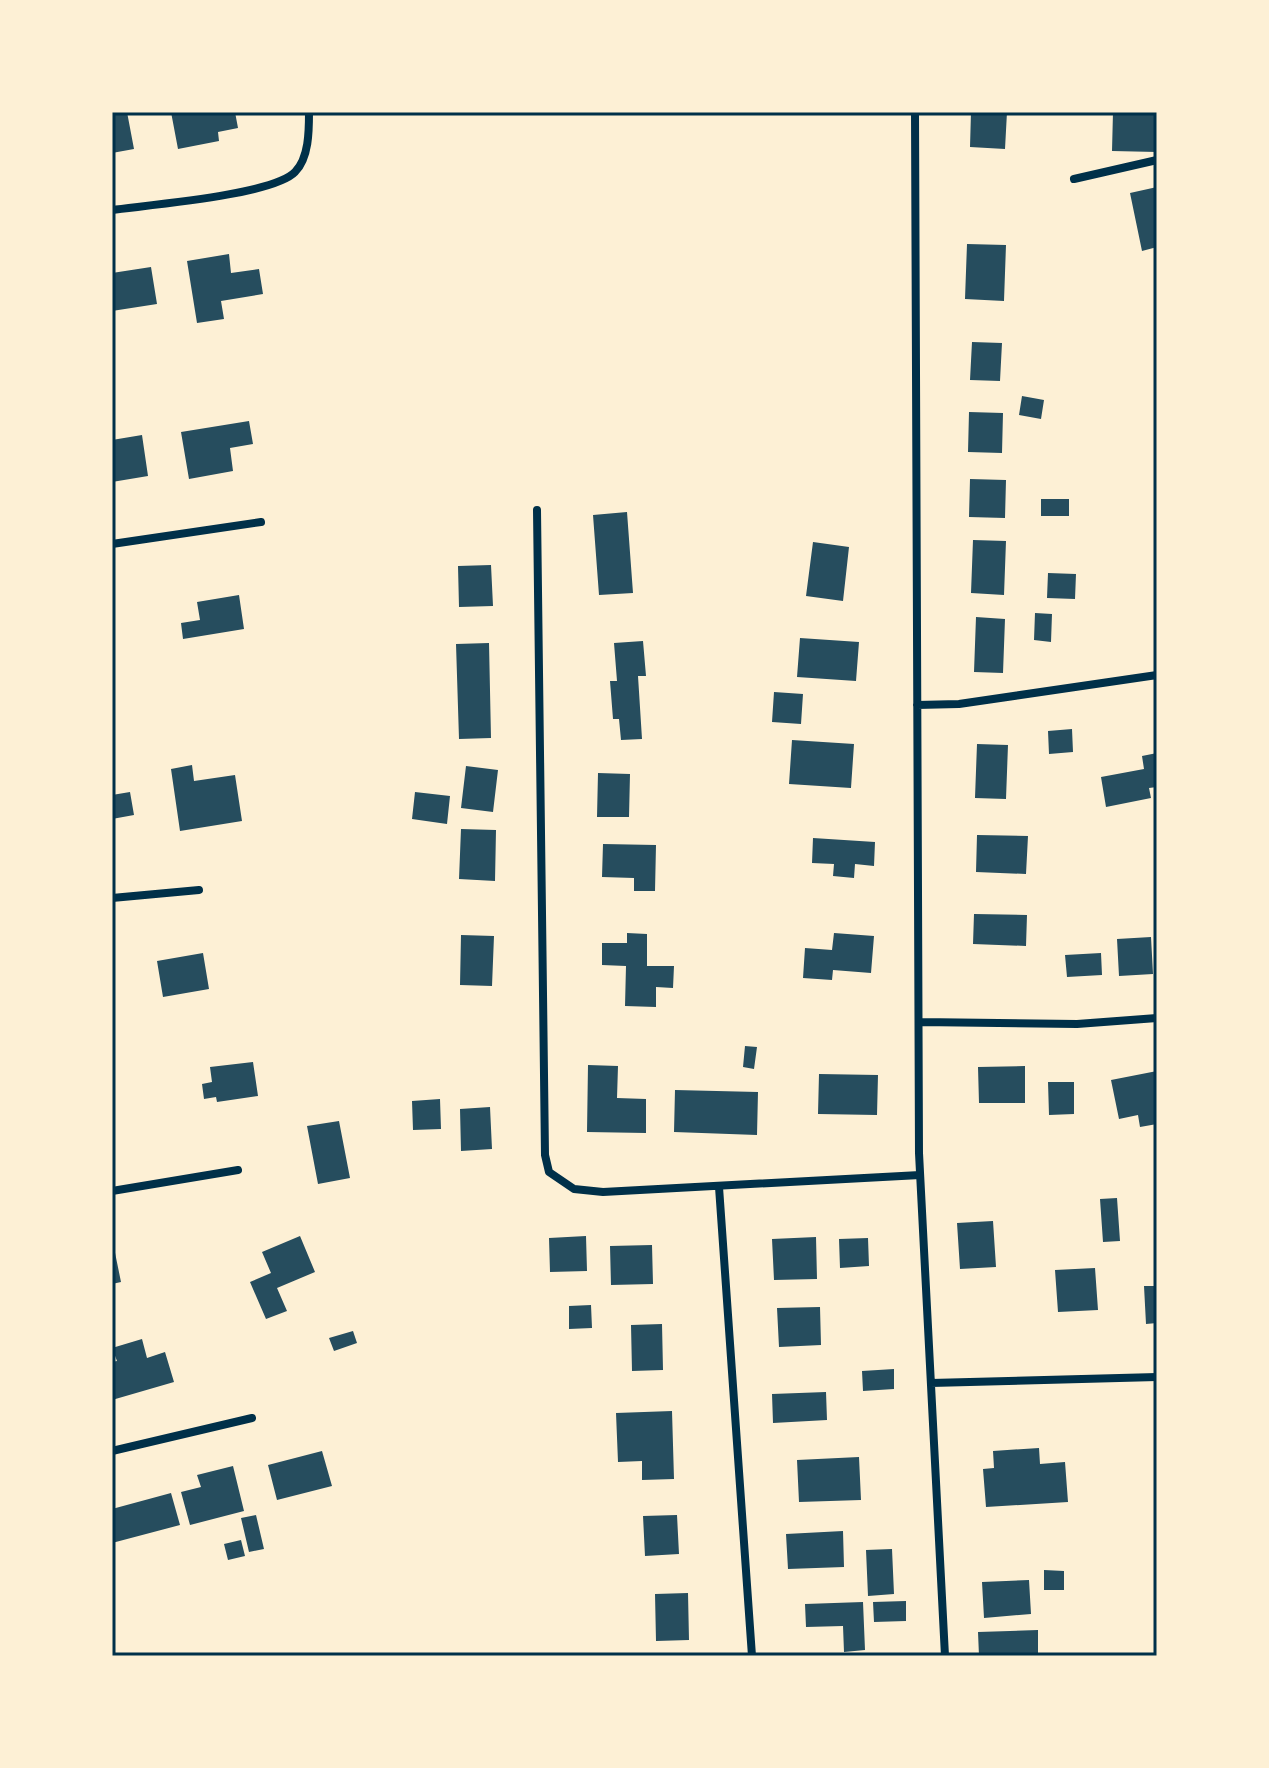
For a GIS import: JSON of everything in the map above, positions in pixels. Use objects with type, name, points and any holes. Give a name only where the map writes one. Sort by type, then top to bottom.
[{"type":"street","points":[[112,210],[264,187],[294,173],[304,157],[309,112]]},
{"type":"street","points":[[915,112],[920,1175],[945,1656]]},
{"type":"street","points":[[1074,179],[1157,160]]},
{"type":"street","points":[[537,510],[546,1163],[555,1179],[585,1191],[920,1175]]},
{"type":"street","points":[[112,544],[261,522]]},
{"type":"street","points":[[917,705],[959,704],[1157,675]]},
{"type":"street","points":[[112,898],[199,890]]},
{"type":"street","points":[[920,1022],[1077,1024],[1157,1018]]},
{"type":"street","points":[[112,1191],[238,1170]]},
{"type":"street","points":[[719,1187],[752,1656]]},
{"type":"street","points":[[931,1383],[1157,1377]]},
{"type":"street","points":[[112,1451],[252,1418]]},
{"type":"building","points":[[127,112],[134,149],[112,153],[112,113]]},
{"type":"building","points":[[171,112],[235,112],[238,128],[218,132],[219,141],[178,149]]},
{"type":"building","points":[[971,112],[1007,112],[1005,149],[970,147]]},
{"type":"building","points":[[1113,112],[1157,113],[1157,152],[1112,151]]},
{"type":"building","points":[[1157,187],[1157,247],[1142,251],[1130,193]]},
{"type":"building","points":[[967,244],[1006,245],[1004,301],[965,299]]},
{"type":"building","points":[[229,254],[231,273],[259,269],[263,294],[221,301],[224,319],[197,323],[187,261]]},
{"type":"building","points":[[151,267],[157,304],[112,311],[112,273]]},
{"type":"building","points":[[972,342],[1002,343],[1000,381],[970,380]]},
{"type":"building","points":[[1022,396],[1044,400],[1041,419],[1019,415]]},
{"type":"building","points":[[969,412],[1003,413],[1002,453],[968,452]]},
{"type":"building","points":[[249,421],[253,444],[230,448],[233,471],[189,479],[181,432]]},
{"type":"building","points":[[142,435],[148,476],[112,482],[112,440]]},
{"type":"building","points":[[970,479],[1006,480],[1005,518],[969,517]]},
{"type":"building","points":[[1041,499],[1069,499],[1069,516],[1041,516]]},
{"type":"building","points":[[627,512],[633,593],[599,595],[593,515]]},
{"type":"building","points":[[973,540],[1006,541],[1004,595],[971,593]]},
{"type":"building","points":[[813,542],[849,547],[843,601],[806,596]]},
{"type":"building","points":[[491,565],[493,606],[459,607],[458,566]]},
{"type":"building","points":[[1048,573],[1076,574],[1075,599],[1047,598]]},
{"type":"building","points":[[239,595],[244,629],[183,639],[181,623],[200,620],[197,602]]},
{"type":"building","points":[[1035,613],[1052,614],[1051,642],[1034,640]]},
{"type":"building","points":[[976,617],[1005,619],[1003,673],[974,672]]},
{"type":"building","points":[[800,638],[859,642],[856,681],[797,677]]},
{"type":"building","points":[[643,641],[646,676],[638,676],[642,739],[621,740],[619,719],[613,719],[610,681],[617,681],[614,643]]},
{"type":"building","points":[[489,643],[491,738],[459,739],[456,644]]},
{"type":"building","points":[[774,692],[803,694],[801,724],[772,722]]},
{"type":"building","points":[[1072,729],[1073,752],[1049,754],[1048,731]]},
{"type":"building","points":[[792,740],[854,744],[851,788],[789,784]]},
{"type":"building","points":[[977,744],[1008,745],[1006,799],[975,798]]},
{"type":"building","points":[[1157,753],[1157,787],[1149,788],[1151,798],[1106,807],[1101,777],[1144,769],[1142,756]]},
{"type":"building","points":[[192,765],[194,781],[235,775],[242,821],[180,831],[171,769]]},
{"type":"building","points":[[466,766],[498,770],[493,812],[461,808]]},
{"type":"building","points":[[598,773],[630,774],[629,817],[597,817]]},
{"type":"building","points":[[130,792],[134,815],[112,819],[112,795]]},
{"type":"building","points":[[415,792],[450,796],[447,824],[412,819]]},
{"type":"building","points":[[461,829],[496,830],[495,881],[459,879]]},
{"type":"building","points":[[977,835],[1028,836],[1026,874],[976,872]]},
{"type":"building","points":[[813,838],[875,842],[874,866],[855,864],[854,878],[833,876],[834,864],[812,863]]},
{"type":"building","points":[[603,844],[656,845],[655,891],[634,891],[634,878],[602,877]]},
{"type":"building","points":[[974,914],[1027,915],[1026,946],[973,944]]},
{"type":"building","points":[[627,933],[647,934],[647,966],[674,966],[673,988],[656,987],[656,1007],[625,1006],[626,966],[602,965],[602,943],[627,943]]},
{"type":"building","points":[[834,933],[874,936],[871,973],[833,970],[832,980],[803,978],[805,948],[832,950]]},
{"type":"building","points":[[461,935],[494,936],[492,986],[460,985]]},
{"type":"building","points":[[1151,937],[1153,974],[1119,976],[1117,939]]},
{"type":"building","points":[[203,953],[209,989],[163,997],[157,961]]},
{"type":"building","points":[[1101,953],[1102,975],[1067,977],[1065,955]]},
{"type":"building","points":[[745,1046],[757,1047],[754,1069],[743,1067]]},
{"type":"building","points":[[253,1062],[258,1096],[217,1102],[216,1097],[204,1099],[202,1084],[212,1082],[210,1067]]},
{"type":"building","points":[[588,1065],[618,1066],[617,1098],[646,1099],[646,1133],[587,1132]]},
{"type":"building","points":[[1025,1066],[1025,1103],[979,1103],[978,1067]]},
{"type":"building","points":[[1157,1071],[1157,1124],[1140,1127],[1138,1115],[1119,1119],[1111,1080]]},
{"type":"building","points":[[819,1074],[878,1075],[877,1115],[818,1114]]},
{"type":"building","points":[[1048,1082],[1074,1082],[1074,1114],[1049,1115]]},
{"type":"building","points":[[675,1090],[758,1092],[757,1135],[674,1132]]},
{"type":"building","points":[[440,1099],[441,1129],[413,1130],[412,1101]]},
{"type":"building","points":[[490,1107],[492,1149],[461,1151],[460,1109]]},
{"type":"building","points":[[339,1121],[350,1178],[318,1184],[307,1126]]},
{"type":"building","points":[[1117,1198],[1120,1241],[1103,1242],[1100,1199]]},
{"type":"building","points":[[993,1221],[996,1267],[960,1269],[957,1223]]},
{"type":"building","points":[[300,1236],[315,1272],[277,1288],[287,1311],[266,1319],[250,1282],[271,1273],[262,1252]]},
{"type":"building","points":[[586,1236],[587,1271],[550,1272],[549,1238]]},
{"type":"building","points":[[816,1237],[817,1279],[774,1280],[772,1239]]},
{"type":"building","points":[[112,1238],[121,1282],[112,1284]]},
{"type":"building","points":[[868,1238],[869,1266],[840,1268],[839,1239]]},
{"type":"building","points":[[652,1245],[653,1284],[611,1285],[610,1246]]},
{"type":"building","points":[[1095,1268],[1098,1310],[1058,1312],[1055,1270]]},
{"type":"building","points":[[1144,1286],[1157,1286],[1157,1323],[1146,1324]]},
{"type":"building","points":[[591,1305],[592,1328],[569,1329],[569,1306]]},
{"type":"building","points":[[820,1307],[821,1345],[779,1347],[777,1308]]},
{"type":"building","points":[[662,1324],[663,1370],[632,1371],[631,1325]]},
{"type":"building","points":[[353,1331],[357,1343],[334,1351],[329,1338]]},
{"type":"building","points":[[142,1339],[147,1358],[165,1352],[174,1382],[112,1400],[112,1362],[117,1361],[112,1348]]},
{"type":"building","points":[[894,1369],[894,1389],[863,1391],[862,1371]]},
{"type":"building","points":[[826,1392],[827,1420],[773,1423],[772,1394]]},
{"type":"building","points":[[672,1411],[674,1479],[642,1480],[642,1461],[618,1462],[616,1413]]},
{"type":"building","points":[[1039,1448],[1040,1464],[1065,1462],[1068,1502],[986,1507],[983,1469],[994,1468],[993,1451]]},
{"type":"building","points":[[322,1451],[332,1486],[277,1500],[268,1465]]},
{"type":"building","points":[[859,1457],[861,1500],[799,1502],[797,1460]]},
{"type":"building","points":[[233,1466],[244,1511],[190,1525],[181,1492],[201,1487],[197,1475]]},
{"type":"building","points":[[171,1493],[180,1525],[112,1543],[112,1509]]},
{"type":"building","points":[[256,1515],[264,1549],[249,1552],[241,1518]]},
{"type":"building","points":[[677,1515],[679,1554],[645,1556],[643,1516]]},
{"type":"building","points":[[843,1531],[844,1567],[788,1569],[786,1534]]},
{"type":"building","points":[[241,1540],[245,1556],[228,1560],[224,1544]]},
{"type":"building","points":[[892,1549],[894,1594],[868,1596],[866,1550]]},
{"type":"building","points":[[1044,1570],[1064,1571],[1064,1590],[1044,1590]]},
{"type":"building","points":[[1029,1580],[1031,1614],[984,1618],[982,1582]]},
{"type":"building","points":[[688,1593],[689,1640],[656,1641],[655,1594]]},
{"type":"building","points":[[906,1601],[906,1621],[874,1622],[873,1602]]},
{"type":"building","points":[[863,1602],[865,1650],[844,1652],[843,1626],[806,1627],[805,1604]]},
{"type":"building","points":[[1038,1630],[1038,1656],[979,1656],[978,1632]]}]
